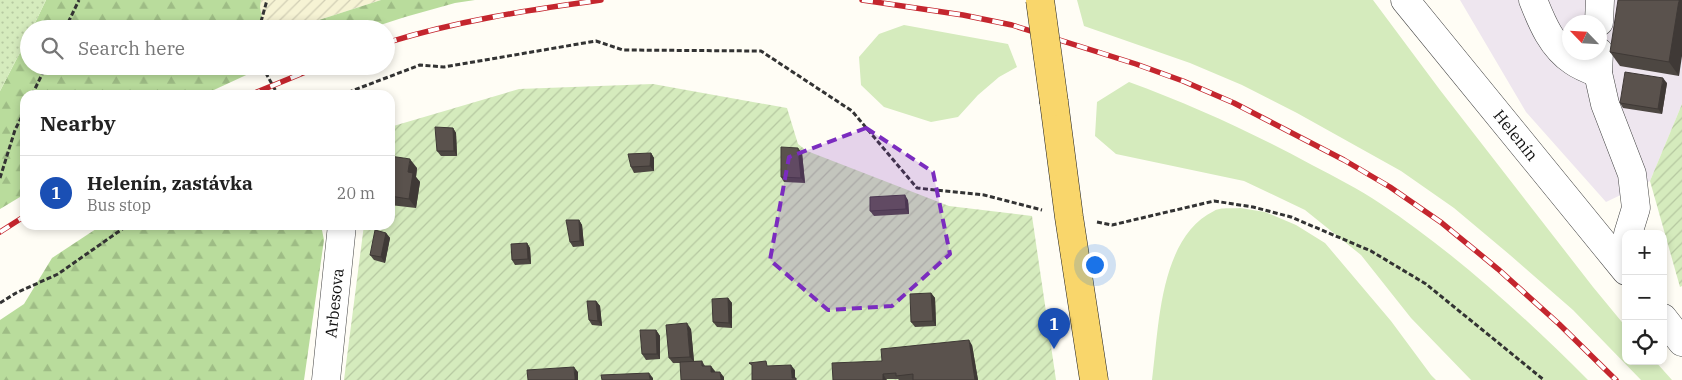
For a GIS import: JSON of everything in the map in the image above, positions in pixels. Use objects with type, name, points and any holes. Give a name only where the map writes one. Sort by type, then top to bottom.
[{"type":"main road","points":[[1040,0],[1069,217],[1094,380]]},
{"type":"street","name":"Helenín","points":[[1405,0],[1622,248]]},
{"type":"street","points":[[1533,0],[1540,19],[1556,47],[1574,62],[1598,63],[1605,104],[1632,174],[1636,208],[1629,230]]},
{"type":"street","points":[[1600,0],[1600,15]]},
{"type":"street","name":"Arbesova","points":[[326,380],[341,230]]},
{"type":"street","points":[[1665,320],[1682,342]]},
{"type":"path","points":[[69,20],[79,0]]},
{"type":"path","points":[[261,20],[267,0]]},
{"type":"path","points":[[395,74],[420,65],[444,67],[596,41],[623,50],[761,51],[852,111],[917,188],[984,195],[1069,217],[1112,225],[1214,201],[1253,207],[1291,217],[1371,251],[1426,284],[1544,380]]},
{"type":"path","points":[[34,90],[42,75]]},
{"type":"path","points":[[267,75],[275,90]]},
{"type":"path","points":[[354,90],[394,75]]},
{"type":"path","points":[[0,178],[20,120]]},
{"type":"path","points":[[0,303],[16,293],[58,274],[121,230]]},
{"type":"highlighted area","points":[[866,128],[933,172],[950,254],[892,306],[828,310],[770,260],[789,157]]},
{"type":"shaded area","points":[[261,0],[381,0],[319,20],[262,20]]},
{"type":"shaded area","points":[[1460,0],[1682,0],[1682,104],[1650,181],[1606,202],[1526,112]]},
{"type":"green space","points":[[0,0],[46,0],[36,20],[20,20],[20,52],[0,91]]},
{"type":"green space","points":[[46,0],[261,0],[262,20],[36,20]]},
{"type":"green space","points":[[381,0],[475,0],[455,3],[395,20],[319,20]]},
{"type":"green space","points":[[1077,0],[1373,0],[1440,90],[1622,322],[1622,360],[1573,310],[1510,255],[1454,208],[1401,171],[1297,113],[1242,85],[1190,63],[1084,26]]},
{"type":"green space","points":[[904,25],[1008,44],[1017,67],[999,77],[978,95],[958,117],[931,122],[884,107],[861,85],[859,57],[879,34]]},
{"type":"green space","points":[[20,52],[20,75],[246,75],[214,90],[20,90],[20,197],[0,209],[0,91]]},
{"type":"green space","points":[[1129,82],[1176,100],[1245,131],[1356,188],[1373,199],[1409,223],[1463,265],[1514,309],[1588,380],[1471,380],[1411,318],[1361,255],[1305,210],[1244,181],[1116,154],[1095,136],[1097,102]]},
{"type":"green space","points":[[653,84],[787,108],[798,144],[807,151],[949,206],[1032,216],[1056,380],[344,380],[363,230],[395,230],[395,126],[519,89]]},
{"type":"green space","points":[[1682,104],[1682,286],[1680,287],[1667,241],[1667,230],[1664,230],[1650,181]]},
{"type":"green space","points":[[1240,208],[1265,212],[1296,225],[1325,243],[1391,321],[1436,380],[1152,380],[1160,311],[1165,286],[1172,263],[1182,241],[1196,224],[1214,211]]},
{"type":"green space","points":[[94,230],[322,230],[324,240],[304,380],[0,380],[0,320],[24,304],[52,258]]},
{"type":"green space","points":[[1626,365],[1659,365],[1672,380],[1641,380]]},
{"type":"building","points":[[1618,0],[1679,0],[1669,62],[1610,52]]},
{"type":"building","points":[[1625,72],[1663,78],[1658,109],[1620,103]]},
{"type":"building","points":[[435,127],[453,128],[454,151],[437,151]]},
{"type":"building","points":[[781,147],[798,148],[801,178],[781,177]]},
{"type":"building","points":[[651,153],[650,166],[631,167],[628,154]]},
{"type":"building","points":[[395,157],[410,159],[408,172],[413,173],[409,199],[395,197]]},
{"type":"building","points":[[905,195],[906,209],[870,211],[870,197]]},
{"type":"building","points":[[566,220],[579,220],[580,241],[570,242]]},
{"type":"building","points":[[375,230],[386,233],[381,257],[370,255]]},
{"type":"building","points":[[527,243],[528,259],[512,260],[511,244]]},
{"type":"building","points":[[931,293],[933,321],[911,322],[910,294]]},
{"type":"building","points":[[728,298],[729,323],[713,322],[712,299]]},
{"type":"building","points":[[587,301],[596,301],[598,321],[589,320]]},
{"type":"building","points":[[687,323],[690,357],[669,358],[666,325]]},
{"type":"building","points":[[640,330],[656,330],[657,354],[642,354]]},
{"type":"building","points":[[969,340],[975,380],[913,380],[913,374],[896,376],[896,373],[883,374],[883,380],[833,380],[832,363],[882,361],[881,349]]},
{"type":"building","points":[[702,361],[702,366],[711,366],[711,372],[720,372],[721,380],[681,380],[680,362]]},
{"type":"building","points":[[766,361],[767,366],[791,365],[792,378],[796,378],[796,380],[752,380],[752,365],[749,363]]},
{"type":"building","points":[[574,367],[575,380],[528,380],[527,370]]},
{"type":"building","points":[[649,373],[650,380],[602,380],[601,375]]},
{"type":"railway","points":[[395,40],[466,22],[601,0]]},
{"type":"railway","points":[[862,0],[963,15],[1012,25],[1136,64],[1183,81],[1234,103],[1344,160],[1390,187],[1442,223],[1498,269],[1559,324],[1616,380]]},
{"type":"railway","points":[[262,90],[298,75]]},
{"type":"railway","points":[[0,232],[20,219]]},
{"type":"place","name":"Helenín, zastávka","points":[[1054,349]]}]
